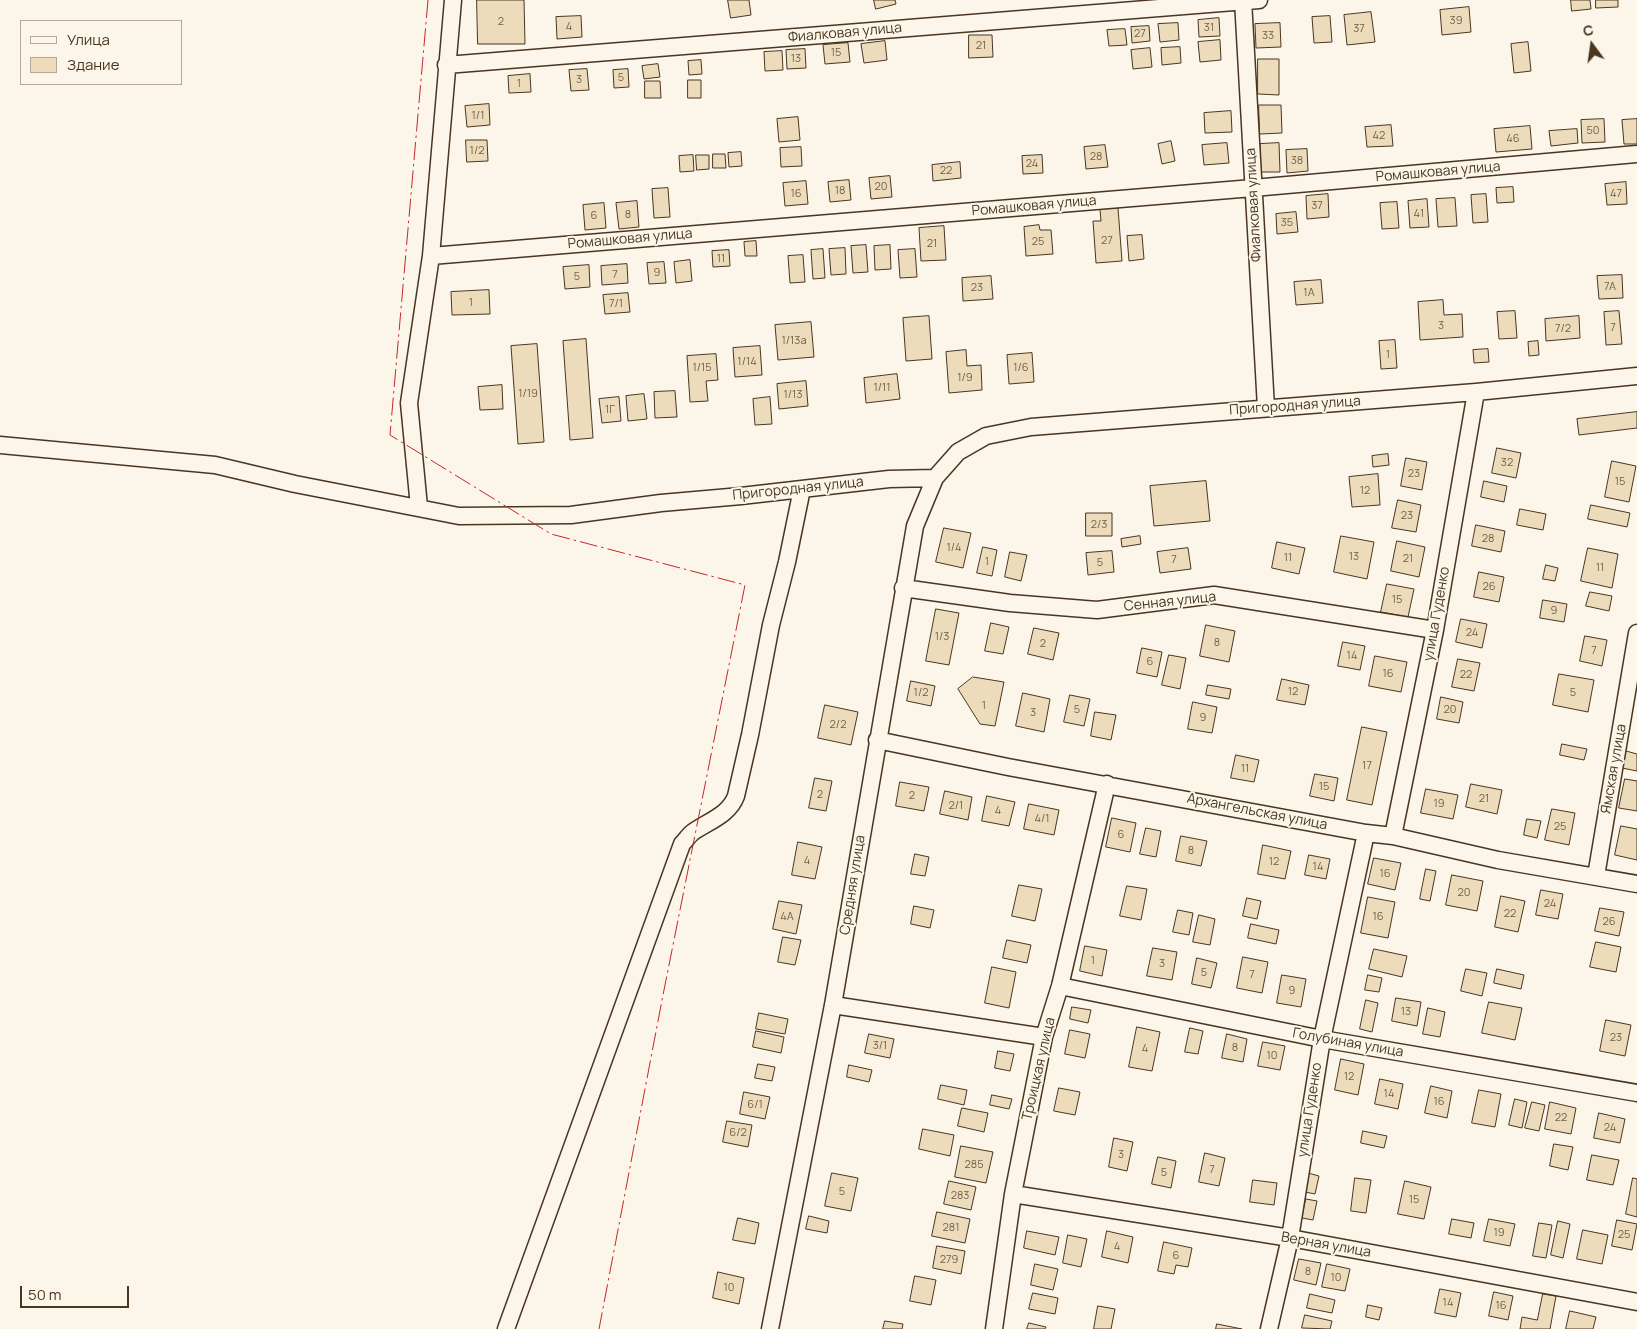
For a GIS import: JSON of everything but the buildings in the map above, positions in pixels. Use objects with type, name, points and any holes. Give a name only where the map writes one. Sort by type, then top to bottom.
[{"type":"street","points":[[418,507],[409,403],[431,256],[453,0]]},
{"type":"street","name":"Фиалковая улица","points":[[446,65],[1249,0],[1253,188],[1266,408]]},
{"type":"street","name":"Ромашковая улица","points":[[431,256],[1253,188],[1637,154]]},
{"type":"street","name":"Пригородная улица","points":[[958,452],[986,436],[1032,427],[1476,392],[1637,376]]},
{"type":"street","name":"улица Гуденко","points":[[1393,836],[1435,630],[1476,392]]},
{"type":"street","name":"Пригородная улица","points":[[0,445],[215,465],[295,484],[459,516],[571,515],[661,503],[889,479],[935,478]]},
{"type":"street","name":"Средняя улица","points":[[770,1329],[833,1005],[915,526],[935,478],[958,452]]},
{"type":"street","points":[[506,1329],[682,844],[691,833],[721,815],[733,805],[750,735],[771,624],[787,562],[802,489]]},
{"type":"street","name":"Сенная улица","points":[[903,588],[1010,603],[1097,610],[1214,595],[1435,630]]},
{"type":"street","name":"Ямская улица","points":[[1596,876],[1637,633]]},
{"type":"street","name":"Архангельская улица","points":[[877,740],[1008,766],[1393,836],[1498,860],[1637,884]]},
{"type":"street","name":"Троицкая улица","points":[[994,1329],[1013,1194],[1044,1037],[1060,986],[1107,784]]},
{"type":"street","name":"улица Гуденко","points":[[1269,1329],[1290,1238],[1322,1039],[1366,832]]},
{"type":"street","name":"Голубиная улица","points":[[1060,986],[1322,1039],[1637,1093]]},
{"type":"street","points":[[833,1005],[1044,1037]]},
{"type":"street","name":"Верная улица","points":[[1013,1194],[1290,1238],[1637,1302]]},
{"type":"power","points":[[428,0],[390,435],[551,534],[745,585],[663,995],[599,1329]]}]
